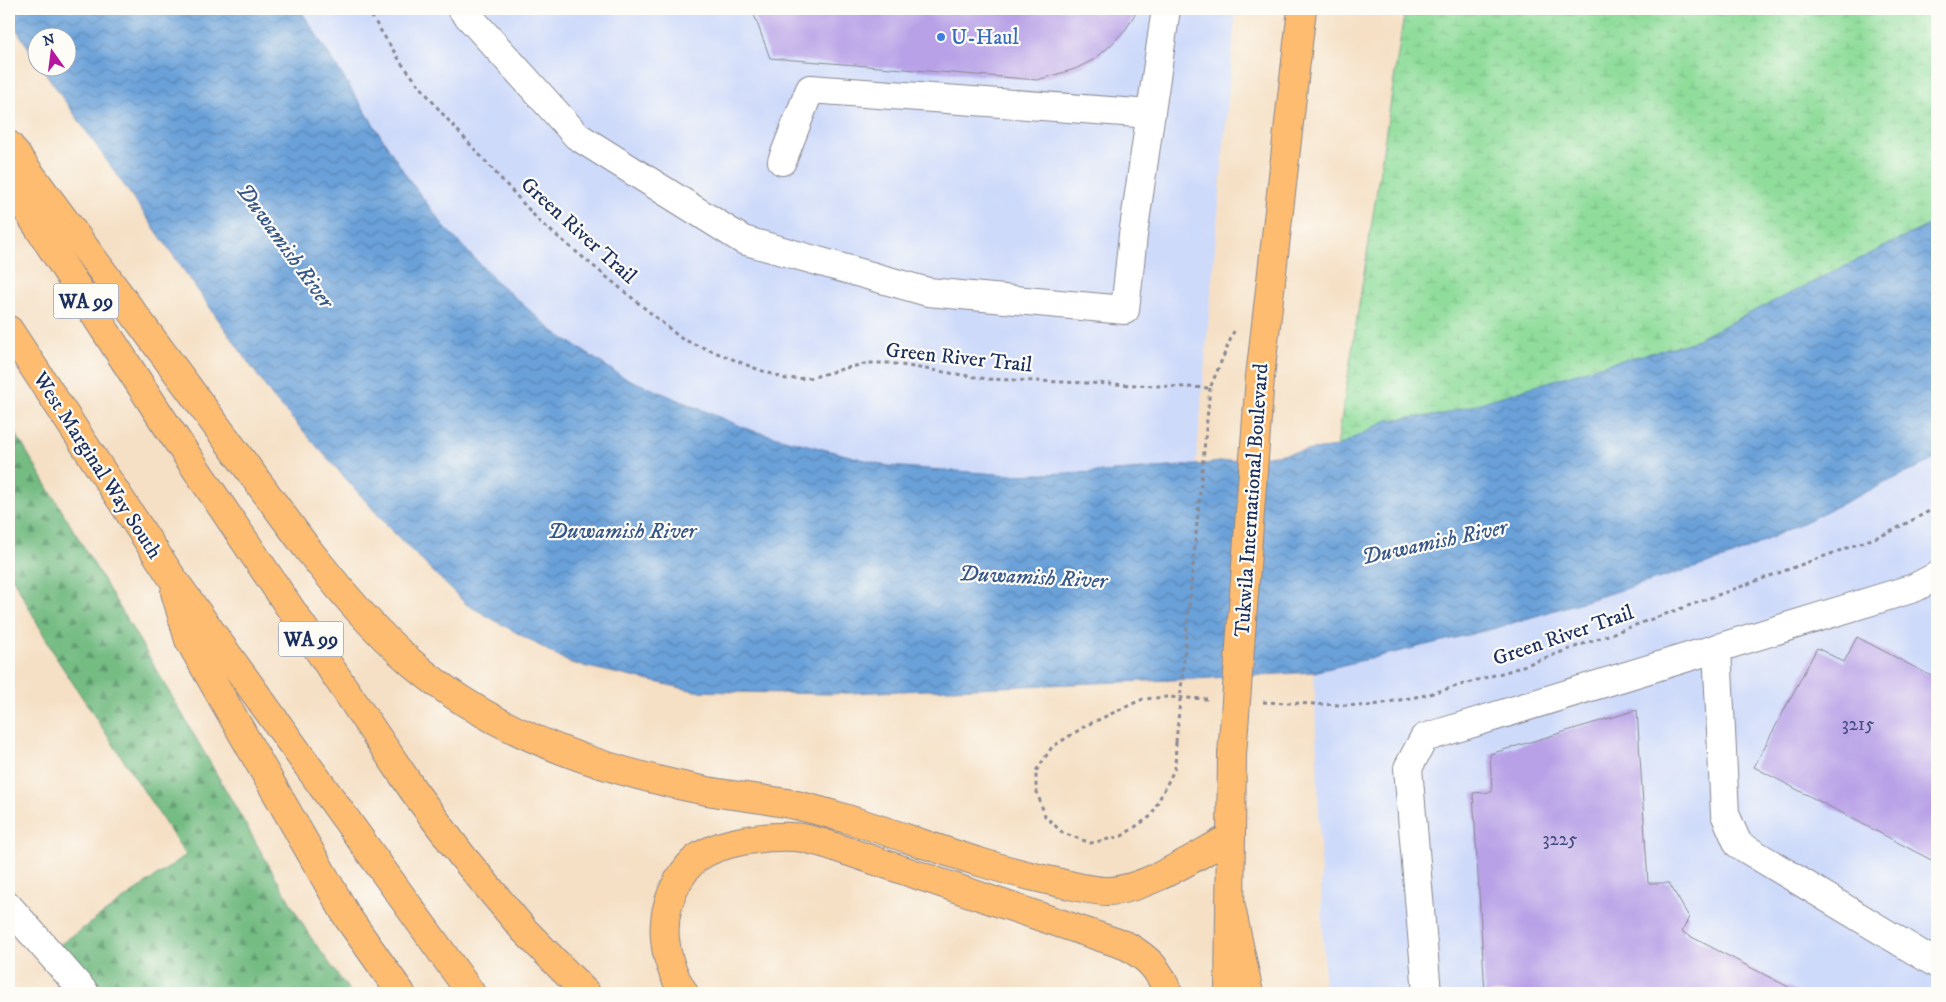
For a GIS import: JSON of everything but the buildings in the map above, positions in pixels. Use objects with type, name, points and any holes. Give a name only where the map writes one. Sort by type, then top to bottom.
[{"type":"main road","name":"Tukwila International Boulevard","points":[[1229,993],[1232,755],[1260,377],[1302,9]]},
{"type":"main road","points":[[9,145],[300,539],[341,591],[380,634],[416,666],[464,700],[501,722],[557,748],[614,769],[707,791],[777,801],[842,817],[1013,872],[1076,886],[1108,891],[1134,887],[1231,837]]},
{"type":"main road","name":"WA 99","points":[[9,182],[163,420],[413,790],[451,841],[524,930],[586,993]]},
{"type":"main road","name":"West Marginal Way South","points":[[9,330],[171,576],[470,993]]},
{"type":"main road","points":[[171,576],[189,640],[348,918],[402,993]]},
{"type":"main road","points":[[684,993],[668,962],[663,930],[665,912],[673,890],[683,873],[698,858],[725,845],[758,838],[795,837],[823,843],[1127,946],[1144,956],[1157,969],[1168,993]]},
{"type":"main road","points":[[1230,902],[1249,993]]},
{"type":"street","points":[[462,9],[577,136],[743,240],[928,292],[1125,310],[1133,235],[1166,9]]},
{"type":"street","points":[[782,161],[810,89],[1151,114]]},
{"type":"street","points":[[1427,993],[1408,768],[1424,738],[1717,648],[1930,588]]},
{"type":"street","points":[[1717,648],[1726,814],[1738,844],[1937,964]]},
{"type":"street","points":[[9,907],[85,993]]},
{"type":"path","name":"Green River Trail","points":[[367,9],[402,64],[491,169],[540,222],[682,339],[786,379],[810,378],[869,363],[889,363],[987,379],[1210,388],[1176,742],[1175,768],[1151,816],[1122,836],[1091,843],[1063,834],[1045,816],[1036,789],[1036,771],[1052,747],[1087,725],[1144,699],[1167,697],[1215,700]]},
{"type":"path","name":"Green River Trail","points":[[1253,701],[1368,706],[1426,695],[1455,687],[1512,670],[1888,533],[1937,507]]},
{"type":"shaded area","points":[[300,9],[1236,9],[1196,465],[1102,472],[1011,475],[888,466],[750,430],[621,376],[553,331],[497,282],[446,229],[407,177]]},
{"type":"shaded area","points":[[1937,458],[1937,993],[1325,993],[1314,672],[1496,628],[1733,556]]},
{"type":"green space","points":[[1405,9],[1937,9],[1937,221],[1689,343],[1440,415],[1388,420],[1337,447]]},
{"type":"green space","points":[[9,422],[151,660],[309,935],[351,993],[99,993],[58,946],[186,855],[57,659],[9,571]]},
{"type":"water","name":"Duwamish River","points":[[9,9],[300,9],[407,177],[446,229],[497,282],[553,331],[621,376],[750,430],[888,466],[1011,475],[1102,472],[1196,465],[1337,447],[1388,420],[1441,415],[1603,365],[1689,343],[1937,221],[1937,458],[1733,556],[1496,628],[1314,672],[1194,679],[827,694],[695,691],[570,663],[466,604],[396,535],[272,396],[49,78],[78,78],[78,28],[28,28],[28,47],[9,18]]},
{"type":"place","name":"U-Haul","points":[[941,37]]}]
